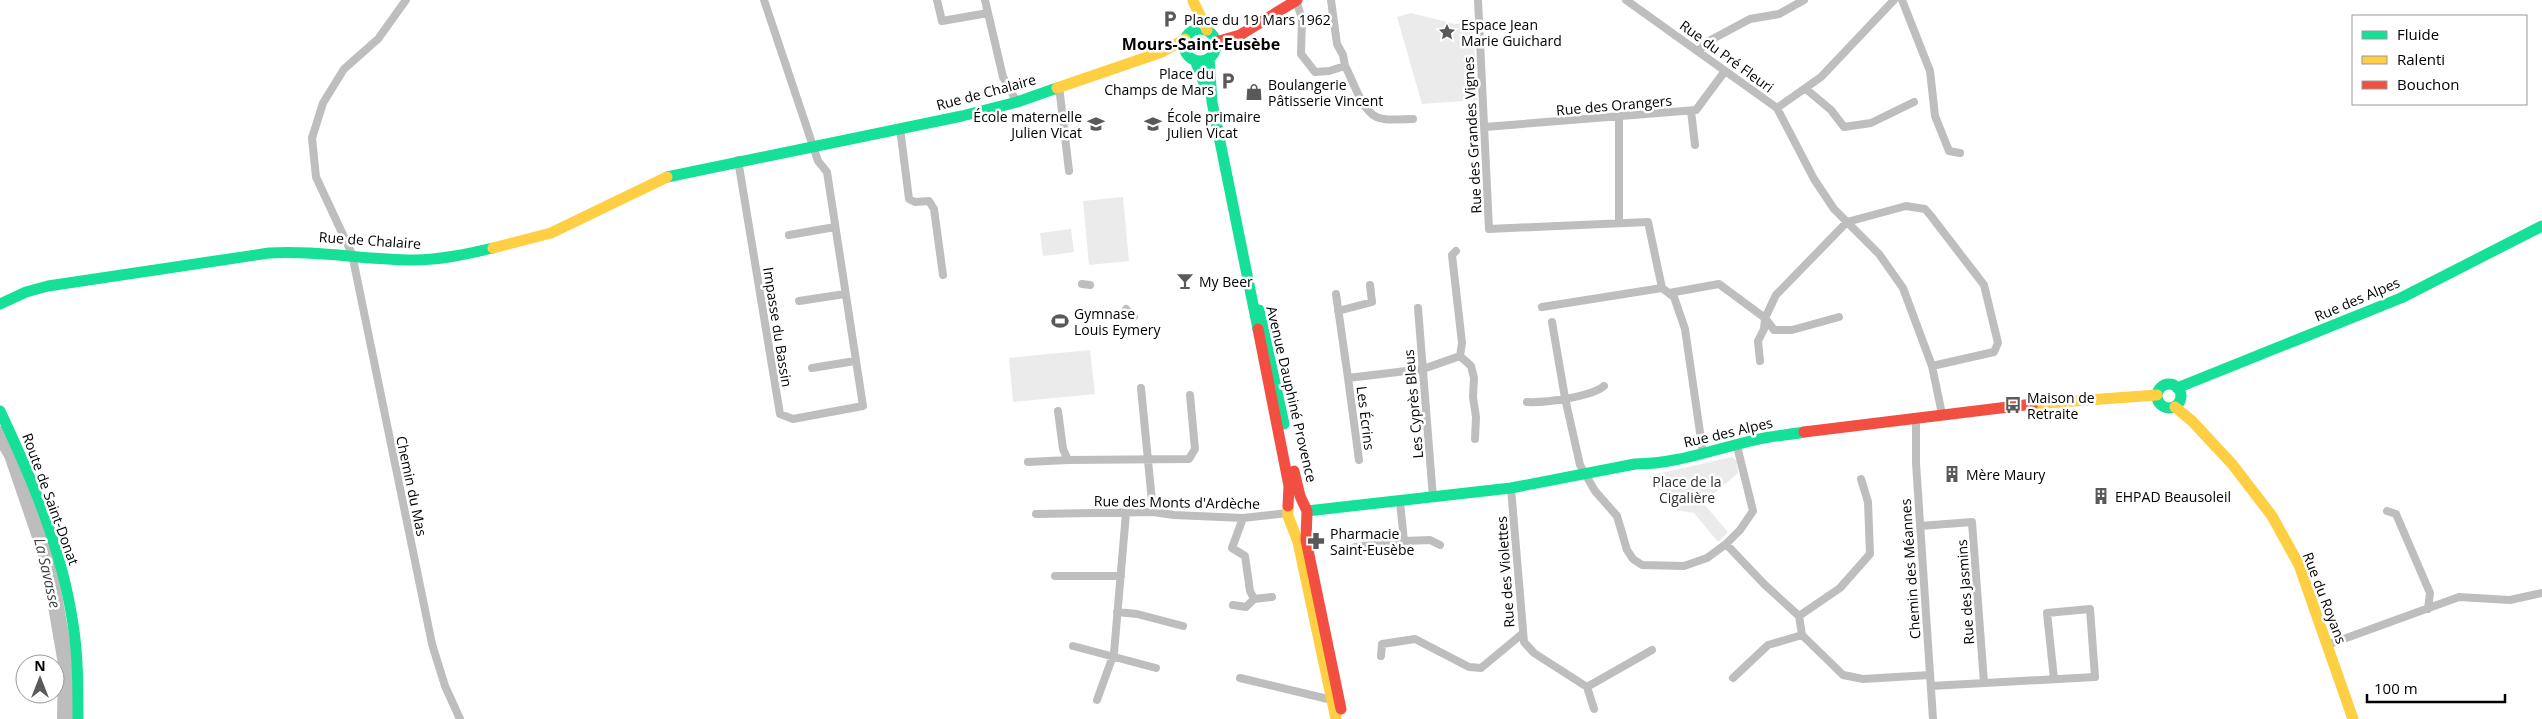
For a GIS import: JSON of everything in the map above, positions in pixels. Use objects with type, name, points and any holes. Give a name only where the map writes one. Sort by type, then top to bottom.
[{"type":"street","name":"Chemin du Mas","points":[[406,0],[378,39],[344,69],[323,103],[312,138],[316,177],[352,254],[432,644],[446,686],[460,719]]},
{"type":"street","points":[[764,0],[818,161],[827,172],[855,361],[812,368]]},
{"type":"street","points":[[937,0],[942,21],[988,13]]},
{"type":"street","points":[[985,0],[1003,77],[1017,102]]},
{"type":"street","points":[[1192,0],[1207,30],[1216,42],[1214,52],[1209,58],[1191,57],[1188,36],[1192,0]]},
{"type":"street","points":[[1216,42],[1240,35],[1296,0],[1302,18],[1301,54],[1315,72],[1329,72],[1345,66]]},
{"type":"street","points":[[1331,0],[1337,44],[1343,55],[1345,66],[1365,106],[1374,115],[1385,118],[1413,119]]},
{"type":"street","name":"Rue des Grandes Vignes","points":[[1478,0],[1489,228],[1648,222],[1662,288]]},
{"type":"street","name":"Rue du Pré Fleuri","points":[[1626,0],[1777,108],[1814,179],[1834,209],[1879,254],[1903,288],[1932,366],[1942,414]]},
{"type":"street","points":[[1638,8],[1640,0]]},
{"type":"street","points":[[1699,51],[1707,42],[1750,18],[1779,14],[1804,0]]},
{"type":"street","points":[[1777,108],[1806,89],[1862,36],[1894,0]]},
{"type":"street","points":[[1902,0],[1932,78],[1935,116],[1949,151],[1960,153]]},
{"type":"street","points":[[1188,36],[1196,30],[1207,30]]},
{"type":"street","name":"Rue de Chalaire","points":[[0,304],[26,292],[48,286],[237,257],[301,251],[414,260],[466,255],[532,239],[574,223],[664,178],[704,166],[814,146],[1017,102],[1162,52],[1188,36]]},
{"type":"street","name":"Rue de Chalaire","points":[[1162,52],[1191,57]]},
{"type":"street","name":"Avenue Dauphiné Provence","points":[[1191,57],[1212,102]]},
{"type":"street","name":"Avenue Dauphiné Provence","points":[[1209,58],[1212,102],[1289,486],[1289,514],[1310,595],[1336,719]]},
{"type":"street","name":"Rue des Orangers","points":[[1485,127],[1619,118],[1696,110],[1725,71]]},
{"type":"street","points":[[1059,86],[1069,172]]},
{"type":"street","points":[[1806,89],[1831,110],[1844,127],[1871,123],[1914,102]]},
{"type":"street","points":[[1691,111],[1695,145]]},
{"type":"street","points":[[1619,118],[1619,222]]},
{"type":"street","points":[[900,128],[909,199],[915,202],[929,201],[934,209],[943,275]]},
{"type":"street","name":"Impasse du Bassin","points":[[738,160],[780,414],[793,420],[863,406],[855,361]]},
{"type":"street","points":[[1760,361],[1758,341],[1764,329],[1765,318],[1776,296],[1847,222],[1894,207],[1915,206],[1925,209],[1984,285],[1998,343],[1994,352],[1932,366]]},
{"type":"street","name":"Rue des Alpes","points":[[2177,388],[2401,298],[2542,226]]},
{"type":"street","points":[[789,235],[835,228]]},
{"type":"street","points":[[1456,251],[1452,255],[1462,343],[1460,356],[1471,366],[1474,378],[1475,439]]},
{"type":"street","points":[[1669,293],[1719,284],[1765,318],[1774,330],[1792,330],[1839,317]]},
{"type":"street","points":[[1338,311],[1372,302],[1370,285]]},
{"type":"street","points":[[1542,307],[1662,288],[1674,297],[1684,329],[1703,453]]},
{"type":"street","name":"Avenue Dauphiné Provence","points":[[1251,290],[1264,325],[1289,448],[1305,512],[1306,540],[1343,719]]},
{"type":"street","points":[[799,301],[845,294]]},
{"type":"street","name":"Les Écrins","points":[[1336,294],[1359,460]]},
{"type":"street","name":"Les Cyprès Bleus","points":[[1418,308],[1433,498]]},
{"type":"street","points":[[1126,309],[1134,317]]},
{"type":"street","points":[[1552,322],[1565,398],[1580,465],[1584,475],[1617,516],[1627,550],[1642,565],[1684,566],[1707,558],[1726,544],[1740,530],[1753,511],[1737,446]]},
{"type":"street","name":"Les Écrins","points":[[1348,378],[1423,369],[1460,356]]},
{"type":"street","points":[[2165,385],[2177,388],[2181,398],[2175,407],[2162,406],[2157,395],[2165,385]]},
{"type":"street","points":[[1527,402],[1565,398],[1599,391],[1604,386]]},
{"type":"street","points":[[1141,388],[1150,460],[1153,512]]},
{"type":"street","points":[[1028,462],[1189,459],[1195,449],[1190,395]]},
{"type":"street","name":"Rue des Alpes","points":[[1305,512],[1511,488],[1703,453],[1737,446],[1754,440],[1823,429],[2013,405],[2157,395]]},
{"type":"street","name":"Rue du Royans","points":[[2175,407],[2192,421],[2232,464],[2272,516],[2299,565],[2354,719]]},
{"type":"street","name":"Route de Saint-Donat","points":[[0,411],[28,472],[65,583],[77,654],[78,719]]},
{"type":"street","points":[[1058,411],[1063,449],[1068,460]]},
{"type":"street","name":"Chemin des Méannes","points":[[1916,418],[1920,526],[1933,719]]},
{"type":"street","points":[[1799,616],[1840,588],[1870,554],[1868,502],[1861,479]]},
{"type":"street","name":"Rue des Violettes","points":[[1381,656],[1382,644],[1415,639],[1469,666],[1481,668],[1522,634],[1511,488]]},
{"type":"street","points":[[1400,502],[1404,541]]},
{"type":"street","points":[[1296,504],[1305,512],[1300,522],[1289,514],[1296,504]]},
{"type":"street","name":"Rue des Monts d'Ardèche","points":[[1036,514],[1153,512],[1174,515],[1243,518],[1289,514]]},
{"type":"street","points":[[2387,512],[2396,514],[2430,593],[2428,609]]},
{"type":"street","points":[[1097,700],[1112,657],[1126,513]]},
{"type":"street","points":[[1243,518],[1232,548],[1245,556],[1250,591],[1254,599]]},
{"type":"street","name":"Rue des Jasmins","points":[[1920,526],[1972,522],[1984,683]]},
{"type":"street","points":[[1355,547],[1430,540],[1440,544]]},
{"type":"street","points":[[1726,544],[1764,584],[1799,616],[1802,634],[1843,675],[1852,678],[1930,675]]},
{"type":"street","points":[[1055,576],[1121,576]]},
{"type":"street","points":[[2328,645],[2459,597],[2510,600],[2542,593]]},
{"type":"street","points":[[1233,606],[1246,607],[1254,599],[1272,597]]},
{"type":"street","points":[[1930,686],[2095,677],[2090,609],[2047,613],[2054,679]]},
{"type":"street","points":[[1117,612],[1137,614],[1183,626]]},
{"type":"street","points":[[1522,634],[1524,642],[1534,653],[1587,687],[1594,709]]},
{"type":"street","points":[[1733,678],[1768,645],[1802,634]]},
{"type":"street","points":[[1072,646],[1156,668]]},
{"type":"street","points":[[1587,687],[1652,650]]},
{"type":"street","points":[[1240,678],[1332,700]]},
{"type":"green space","points":[[1411,13],[1455,24],[1473,22],[1477,100],[1422,104],[1397,17]]},
{"type":"green space","points":[[1200,36],[1206,39],[1209,45],[1206,51],[1200,54],[1194,51],[1191,45],[1194,39]]},
{"type":"green space","points":[[1123,197],[1129,261],[1089,265],[1083,201]]},
{"type":"green space","points":[[1071,229],[1074,252],[1043,256],[1040,233]]},
{"type":"green space","points":[[1090,350],[1095,394],[1013,402],[1009,358]]},
{"type":"green space","name":"Place de la Cigalière","points":[[1732,457],[1737,461],[1738,473],[1703,503],[1728,532],[1718,542],[1694,513],[1675,510],[1648,476]]},
{"type":"waterway","name":"La Savasse","points":[[0,434],[12,455],[48,560],[66,664],[65,719]]},
{"type":"traffic: fast","points":[[1200,29],[1206,30],[1211,34],[1215,39],[1216,45],[1215,51],[1211,56],[1206,60],[1200,61],[1194,60],[1189,56],[1185,51],[1184,45],[1185,39],[1189,34],[1194,30],[1200,29]]},
{"type":"traffic: fast","points":[[1209,58],[1212,102],[1258,329]]},
{"type":"traffic: fast","points":[[1195,60],[1207,91]]},
{"type":"traffic: fast","points":[[667,177],[962,116],[1017,102],[1057,88]]},
{"type":"traffic: fast","points":[[2177,388],[2401,298],[2542,226]]},
{"type":"traffic: fast","points":[[0,304],[26,292],[48,286],[269,253],[287,252],[424,260],[493,248]]},
{"type":"traffic: fast","points":[[1259,310],[1284,424]]},
{"type":"traffic: fast","points":[[2169,384],[2174,385],[2180,391],[2181,396],[2180,401],[2174,407],[2169,408],[2164,407],[2158,401],[2157,396],[2158,391],[2164,385],[2169,384]]},
{"type":"traffic: fast","points":[[0,411],[23,462],[54,542],[68,596],[75,636],[78,719]]},
{"type":"traffic: fast","points":[[1307,511],[1511,488],[1635,464],[1665,462],[1761,439],[1804,432]]},
{"type":"traffic: slow","points":[[1193,1],[1207,30]]},
{"type":"traffic: slow","points":[[1057,88],[1162,52],[1185,39]]},
{"type":"traffic: slow","points":[[493,248],[551,233],[667,177]]},
{"type":"traffic: slow","points":[[2033,404],[2157,395]]},
{"type":"traffic: slow","points":[[2175,407],[2192,421],[2232,464],[2272,516],[2299,565],[2353,719]]},
{"type":"traffic: slow","points":[[1288,506],[1288,516],[1298,542],[1336,719]]},
{"type":"traffic: jam","points":[[1216,42],[1240,35],[1297,0]]},
{"type":"traffic: jam","points":[[1258,329],[1289,486],[1288,506]]},
{"type":"traffic: jam","points":[[1804,432],[2033,404]]},
{"type":"traffic: jam","points":[[1294,471],[1300,496],[1307,511],[1306,540],[1341,709]]},
{"type":"place","name":"Place du 19 Mars 1962","points":[[1170,19]]},
{"type":"place","name":"Espace Jean Marie Guichard","points":[[1447,32]]},
{"type":"place","name":"Place du Champs de Mars","points":[[1228,81]]},
{"type":"place","name":"Boulangerie Pâtisserie Vincent","points":[[1254,92]]},
{"type":"place","name":"École maternelle Julien Vicat","points":[[1096,124]]},
{"type":"place","name":"École primaire Julien Vicat","points":[[1153,124]]},
{"type":"place","name":"My Beer","points":[[1185,281]]},
{"type":"place","name":"Gymnase Louis Eymery","points":[[1060,321]]},
{"type":"place","name":"Maison de Retraite","points":[[2013,405]]},
{"type":"place","name":"Mère Maury","points":[[1952,474]]},
{"type":"place","name":"EHPAD Beausoleil","points":[[2101,496]]},
{"type":"place","name":"Pharmacie Saint-Eusèbe","points":[[1316,541]]},
{"type":"district","name":"Mours-Saint-Eusèbe","points":[[1201,44]]}]
